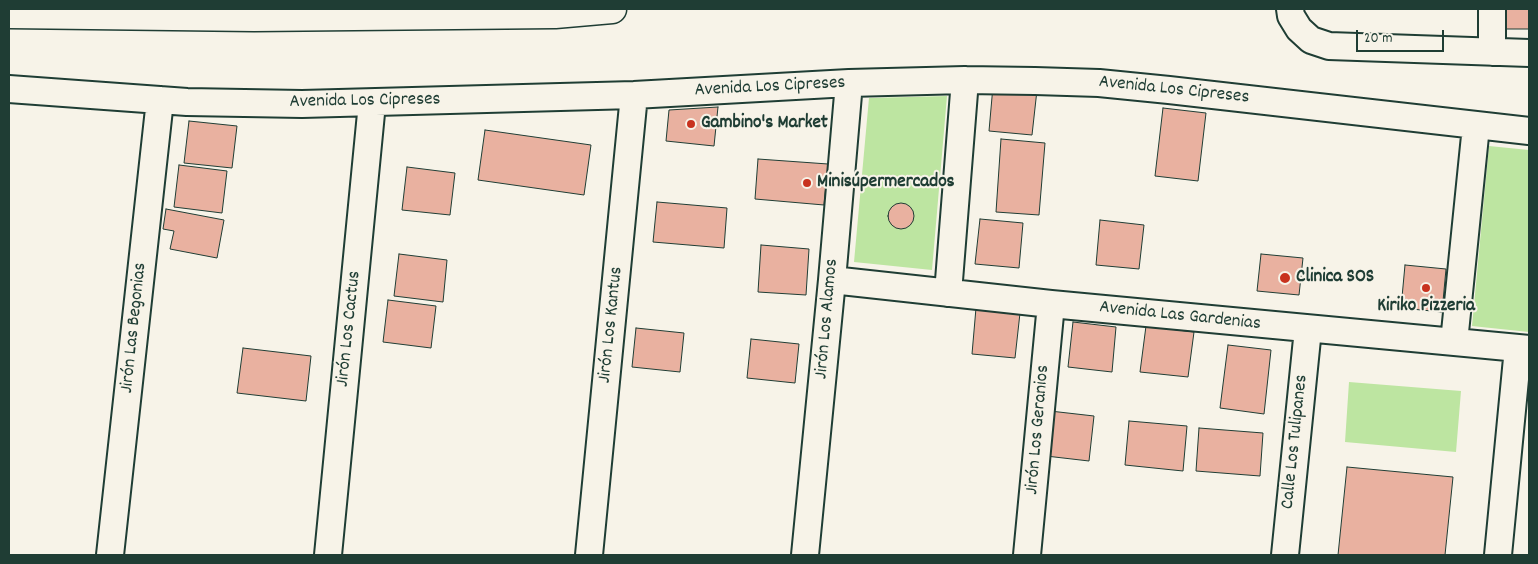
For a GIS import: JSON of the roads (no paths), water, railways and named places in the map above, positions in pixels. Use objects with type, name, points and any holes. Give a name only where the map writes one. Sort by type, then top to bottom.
[{"type":"main road","points":[[9,14],[236,17],[484,12],[555,14],[612,9]]},
{"type":"street","points":[[1492,9],[1492,52]]},
{"type":"street","points":[[1294,19],[1311,40],[1330,46],[1529,52]]},
{"type":"street","points":[[948,293],[965,80]]},
{"type":"street","name":"Avenida Los Cipreses","points":[[9,89],[160,100],[302,104],[634,96],[849,84],[965,80],[1108,84],[1529,131]]},
{"type":"street","name":"Jirón Los Alamos","points":[[805,555],[849,84]]},
{"type":"street","name":"Jirón Los Kantus","points":[[589,555],[634,96]]},
{"type":"street","name":"Jirón Las Begonias","points":[[110,555],[160,100]]},
{"type":"street","name":"Jirón Los Cactus","points":[[328,555],[372,103]]},
{"type":"street","points":[[1454,342],[1476,126]]},
{"type":"street","name":"Avenida Las Gardenias","points":[[832,280],[1051,304],[1523,348]]},
{"type":"street","name":"Jirón Los Geranios","points":[[1028,555],[1051,304]]},
{"type":"street","name":"Calle Los Tulipanes","points":[[1285,555],[1308,329]]},
{"type":"street","points":[[1498,555],[1523,348]]},
{"type":"place","name":"Gambino's Market","points":[[691,124]]},
{"type":"place","name":"Minisúpermercados","points":[[807,183]]},
{"type":"place","name":"Clinica SOS","points":[[1285,278]]},
{"type":"place","name":"Kiriko Pizzeria","points":[[1426,288]]}]
